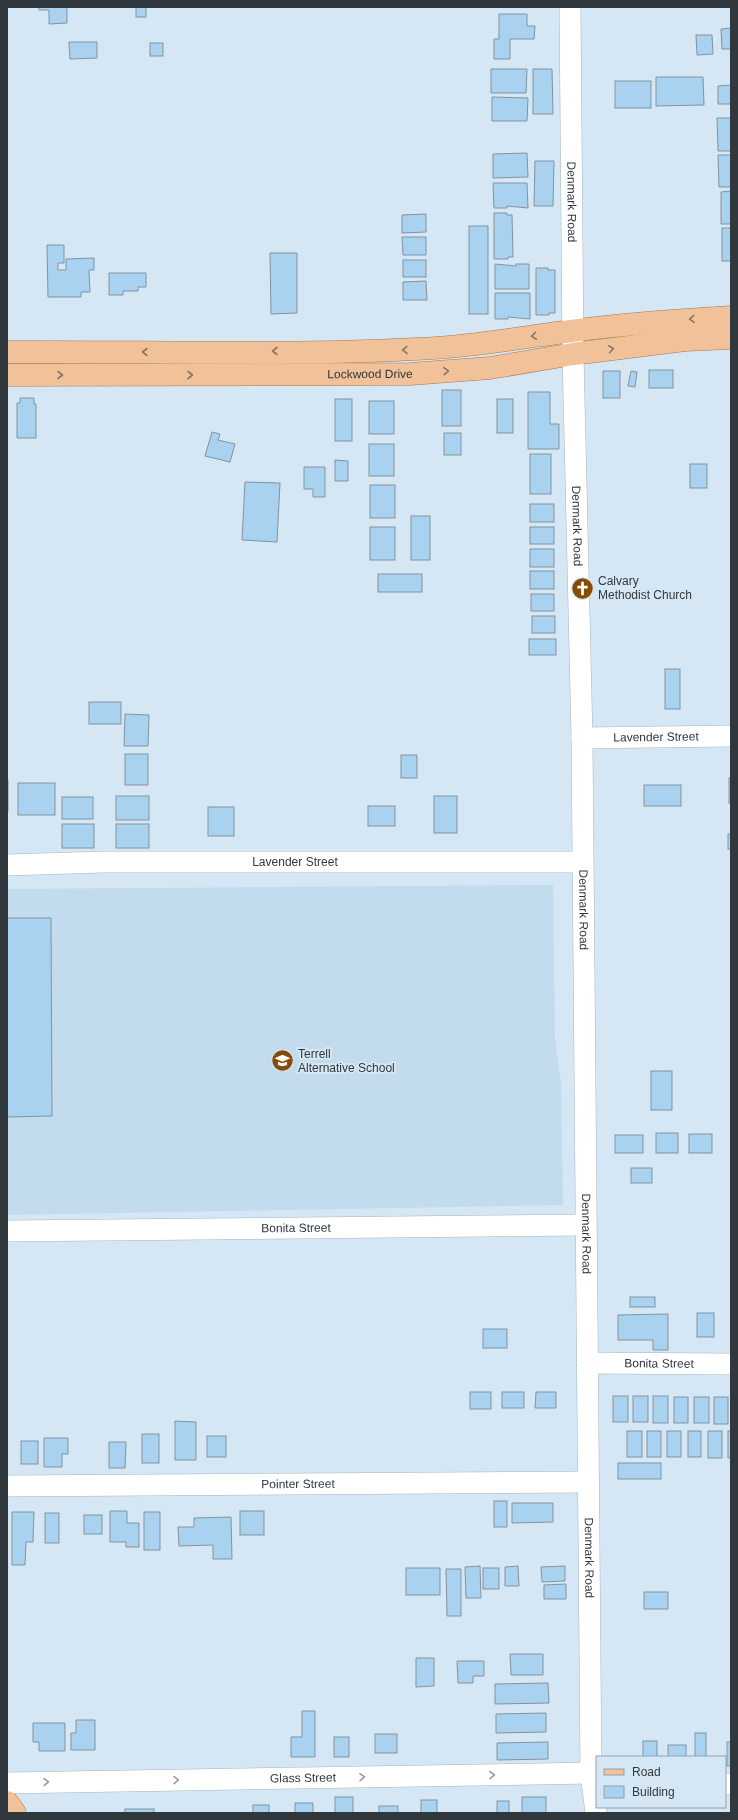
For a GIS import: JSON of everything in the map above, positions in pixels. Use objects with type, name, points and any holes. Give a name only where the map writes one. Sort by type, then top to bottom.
[{"type":"main road","name":"Lockwood Drive","points":[[16,352],[344,351],[417,349],[482,344],[572,331],[653,322],[731,317]]},
{"type":"main road","name":"Lockwood Drive","points":[[16,375],[410,374],[490,368],[573,354],[685,340],[731,338]]},
{"type":"main road","points":[[344,351],[344,374]]},
{"type":"main road","points":[[16,352],[16,375]]},
{"type":"main road","points":[[7,1802],[15,1813]]},
{"type":"street","name":"Denmark Road","points":[[570,7],[572,331],[582,738],[585,1225],[594,1776],[596,1813]]},
{"type":"street","name":"Lavender Street","points":[[582,738],[731,736]]},
{"type":"street","name":"Lavender Street","points":[[7,865],[103,862],[582,862]]},
{"type":"street","name":"Bonita Street","points":[[7,1232],[585,1225]]},
{"type":"street","name":"Bonita Street","points":[[587,1363],[731,1364]]},
{"type":"street","name":"Pointer Street","points":[[7,1486],[589,1482]]},
{"type":"street","name":"Glass Street","points":[[7,1783],[594,1776]]},
{"type":"shaded area","name":"Terrell Alternative School","points":[[553,885],[555,1038],[561,1084],[563,1205],[7,1215],[7,889]]},
{"type":"building","points":[[39,7],[67,7],[67,23],[49,24],[49,10],[39,10]]},
{"type":"building","points":[[136,7],[146,7],[146,17],[136,17]]},
{"type":"building","points":[[499,14],[527,14],[527,26],[535,26],[534,39],[510,39],[510,59],[494,59],[494,39],[499,39]]},
{"type":"building","points":[[731,28],[731,49],[722,49],[721,29]]},
{"type":"building","points":[[696,35],[712,35],[713,54],[697,55]]},
{"type":"building","points":[[69,42],[97,42],[97,58],[70,59]]},
{"type":"building","points":[[150,43],[163,43],[163,56],[150,56]]},
{"type":"building","points":[[491,69],[527,69],[526,93],[491,93]]},
{"type":"building","points":[[533,69],[552,69],[553,114],[533,114]]},
{"type":"building","points":[[656,77],[703,77],[704,105],[656,106]]},
{"type":"building","points":[[615,81],[651,81],[651,108],[615,108]]},
{"type":"building","points":[[731,85],[731,104],[718,104],[718,86]]},
{"type":"building","points":[[492,97],[528,98],[527,121],[492,121]]},
{"type":"building","points":[[717,118],[731,118],[731,151],[718,151]]},
{"type":"building","points":[[527,153],[528,177],[493,178],[493,154]]},
{"type":"building","points":[[718,155],[731,155],[731,187],[719,187]]},
{"type":"building","points":[[535,161],[554,161],[553,206],[534,206]]},
{"type":"building","points":[[493,183],[527,183],[528,208],[507,206],[507,208],[494,208]]},
{"type":"building","points":[[731,191],[731,224],[721,224],[721,192]]},
{"type":"building","points":[[494,213],[507,213],[507,215],[512,215],[513,257],[508,257],[508,259],[494,259]]},
{"type":"building","points":[[426,214],[426,232],[402,233],[402,215]]},
{"type":"building","points":[[469,226],[488,226],[488,314],[469,314]]},
{"type":"building","points":[[722,228],[731,228],[731,261],[722,261]]},
{"type":"building","points":[[402,237],[426,237],[426,255],[403,255]]},
{"type":"building","points":[[47,245],[64,245],[64,263],[58,263],[58,270],[66,270],[66,259],[94,258],[94,270],[89,270],[90,292],[81,292],[81,297],[48,297]]},
{"type":"building","points":[[270,253],[297,253],[297,313],[271,314]]},
{"type":"building","points":[[403,260],[426,260],[426,277],[403,277]]},
{"type":"building","points":[[495,264],[516,266],[516,264],[529,264],[529,289],[495,289]]},
{"type":"building","points":[[536,268],[548,268],[548,270],[555,270],[555,313],[549,313],[549,315],[536,315]]},
{"type":"building","points":[[109,273],[146,273],[146,287],[138,287],[138,291],[123,291],[123,295],[109,295]]},
{"type":"building","points":[[426,281],[427,300],[403,300],[403,282]]},
{"type":"building","points":[[495,293],[530,293],[530,319],[508,317],[508,319],[495,319]]},
{"type":"building","points":[[649,370],[673,370],[673,388],[649,388]]},
{"type":"building","points":[[603,371],[620,371],[620,398],[603,398]]},
{"type":"building","points":[[631,371],[637,372],[635,387],[628,386]]},
{"type":"building","points":[[442,390],[461,390],[461,426],[442,426]]},
{"type":"building","points":[[528,392],[550,392],[550,424],[559,424],[559,449],[528,449]]},
{"type":"building","points":[[20,398],[34,398],[34,404],[36,404],[36,438],[17,438],[17,403],[20,403]]},
{"type":"building","points":[[335,399],[352,399],[352,441],[335,441]]},
{"type":"building","points":[[497,399],[513,399],[513,433],[497,433]]},
{"type":"building","points":[[369,401],[394,401],[394,434],[369,434]]},
{"type":"building","points":[[212,432],[220,434],[218,440],[235,444],[230,462],[205,456]]},
{"type":"building","points":[[444,433],[461,433],[461,455],[444,455]]},
{"type":"building","points":[[369,444],[394,444],[394,476],[369,476]]},
{"type":"building","points":[[530,454],[551,454],[551,494],[530,494]]},
{"type":"building","points":[[335,460],[348,461],[348,481],[335,481]]},
{"type":"building","points":[[690,464],[707,464],[707,488],[690,488]]},
{"type":"building","points":[[304,467],[325,467],[325,497],[313,497],[313,489],[304,489]]},
{"type":"building","points":[[245,482],[280,483],[277,542],[242,540]]},
{"type":"building","points":[[370,485],[395,485],[395,518],[370,518]]},
{"type":"building","points":[[530,504],[554,504],[554,522],[530,522]]},
{"type":"building","points":[[411,516],[430,516],[430,560],[411,560]]},
{"type":"building","points":[[370,527],[395,527],[395,560],[370,560]]},
{"type":"building","points":[[530,527],[554,527],[554,544],[530,544]]},
{"type":"building","points":[[530,549],[554,549],[554,567],[530,567]]},
{"type":"building","points":[[530,571],[554,571],[554,589],[530,589]]},
{"type":"building","points":[[378,574],[422,574],[422,592],[378,592]]},
{"type":"building","points":[[531,594],[554,594],[554,611],[531,611]]},
{"type":"building","points":[[532,616],[555,616],[555,633],[532,633]]},
{"type":"building","points":[[529,639],[556,639],[556,655],[529,655]]},
{"type":"building","points":[[665,669],[680,669],[680,709],[665,709]]},
{"type":"building","points":[[89,702],[121,702],[121,724],[89,724]]},
{"type":"building","points":[[125,714],[149,715],[148,746],[124,746]]},
{"type":"building","points":[[125,754],[148,754],[148,785],[125,785]]},
{"type":"building","points":[[401,755],[417,755],[417,778],[401,778]]},
{"type":"building","points":[[729,778],[731,778],[731,803],[729,803]]},
{"type":"building","points":[[8,780],[8,811],[7,811]]},
{"type":"building","points":[[18,783],[55,783],[55,815],[18,815]]},
{"type":"building","points":[[644,785],[681,785],[681,806],[644,806]]},
{"type":"building","points":[[116,796],[149,796],[149,820],[116,820]]},
{"type":"building","points":[[434,796],[457,796],[457,833],[434,833]]},
{"type":"building","points":[[62,797],[93,797],[93,819],[62,819]]},
{"type":"building","points":[[368,806],[395,806],[395,826],[368,826]]},
{"type":"building","points":[[208,807],[234,807],[234,836],[208,836]]},
{"type":"building","points":[[62,824],[94,824],[94,848],[62,848]]},
{"type":"building","points":[[116,824],[149,824],[149,848],[116,848]]},
{"type":"building","points":[[728,834],[731,834],[731,849],[728,849]]},
{"type":"building","points":[[7,918],[51,918],[52,1116],[7,1117]]},
{"type":"building","points":[[651,1071],[672,1071],[672,1110],[651,1110]]},
{"type":"building","points":[[656,1133],[678,1133],[678,1153],[656,1153]]},
{"type":"building","points":[[689,1134],[712,1134],[712,1153],[689,1153]]},
{"type":"building","points":[[615,1135],[643,1135],[643,1153],[615,1153]]},
{"type":"building","points":[[631,1168],[652,1168],[652,1183],[631,1183]]},
{"type":"building","points":[[630,1297],[655,1297],[655,1307],[630,1307]]},
{"type":"building","points":[[697,1313],[714,1313],[714,1337],[697,1337]]},
{"type":"building","points":[[668,1314],[668,1350],[653,1350],[653,1340],[618,1340],[618,1315]]},
{"type":"building","points":[[483,1329],[507,1329],[507,1348],[483,1348]]},
{"type":"building","points":[[470,1392],[491,1392],[491,1409],[470,1409]]},
{"type":"building","points":[[502,1392],[524,1392],[524,1408],[502,1408]]},
{"type":"building","points":[[536,1392],[556,1392],[556,1408],[535,1408]]},
{"type":"building","points":[[613,1396],[628,1396],[628,1422],[613,1422]]},
{"type":"building","points":[[633,1396],[648,1396],[648,1422],[633,1422]]},
{"type":"building","points":[[653,1396],[668,1396],[668,1423],[653,1423]]},
{"type":"building","points":[[674,1397],[688,1397],[688,1423],[674,1423]]},
{"type":"building","points":[[694,1397],[709,1397],[709,1423],[694,1423]]},
{"type":"building","points":[[714,1397],[728,1397],[728,1424],[714,1424]]},
{"type":"building","points":[[175,1421],[196,1422],[196,1460],[175,1460]]},
{"type":"building","points":[[627,1431],[642,1431],[642,1457],[627,1457]]},
{"type":"building","points":[[647,1431],[661,1431],[661,1457],[647,1457]]},
{"type":"building","points":[[667,1431],[681,1431],[681,1457],[667,1457]]},
{"type":"building","points":[[688,1431],[701,1431],[701,1457],[688,1457]]},
{"type":"building","points":[[708,1431],[722,1431],[722,1458],[708,1458]]},
{"type":"building","points":[[728,1431],[731,1431],[731,1458],[728,1458]]},
{"type":"building","points":[[142,1434],[159,1434],[159,1463],[142,1463]]},
{"type":"building","points":[[207,1436],[226,1436],[226,1457],[207,1457]]},
{"type":"building","points":[[44,1438],[68,1438],[68,1454],[62,1454],[62,1467],[44,1467]]},
{"type":"building","points":[[21,1441],[38,1441],[38,1464],[21,1464]]},
{"type":"building","points":[[109,1442],[126,1442],[125,1468],[109,1468]]},
{"type":"building","points":[[618,1463],[661,1463],[661,1479],[618,1479]]},
{"type":"building","points":[[494,1501],[507,1501],[507,1527],[494,1527]]},
{"type":"building","points":[[512,1503],[553,1503],[553,1522],[512,1523]]},
{"type":"building","points":[[110,1511],[127,1511],[127,1523],[139,1523],[139,1547],[126,1547],[126,1542],[110,1542]]},
{"type":"building","points":[[240,1511],[264,1511],[264,1535],[240,1535]]},
{"type":"building","points":[[12,1512],[34,1512],[33,1542],[26,1542],[25,1565],[12,1565]]},
{"type":"building","points":[[144,1512],[160,1512],[160,1550],[144,1550]]},
{"type":"building","points":[[45,1513],[59,1513],[59,1543],[45,1543]]},
{"type":"building","points":[[84,1515],[102,1515],[102,1534],[84,1534]]},
{"type":"building","points":[[231,1517],[232,1559],[213,1559],[213,1545],[179,1546],[178,1527],[194,1527],[194,1518]]},
{"type":"building","points":[[480,1566],[481,1598],[466,1598],[465,1567]]},
{"type":"building","points":[[518,1566],[519,1586],[505,1586],[505,1567]]},
{"type":"building","points":[[565,1566],[565,1581],[542,1582],[541,1567]]},
{"type":"building","points":[[406,1568],[440,1568],[440,1595],[406,1595]]},
{"type":"building","points":[[483,1568],[499,1568],[499,1589],[483,1589]]},
{"type":"building","points":[[446,1569],[461,1569],[461,1616],[447,1616]]},
{"type":"building","points":[[566,1584],[566,1599],[544,1599],[544,1585]]},
{"type":"building","points":[[644,1592],[668,1592],[668,1609],[644,1609]]},
{"type":"building","points":[[510,1654],[543,1654],[543,1675],[511,1675]]},
{"type":"building","points":[[416,1658],[434,1658],[434,1686],[416,1687]]},
{"type":"building","points":[[457,1661],[484,1661],[484,1676],[473,1676],[473,1683],[458,1683]]},
{"type":"building","points":[[548,1683],[549,1703],[495,1704],[495,1684]]},
{"type":"building","points":[[302,1711],[315,1711],[315,1757],[291,1757],[291,1737],[302,1737]]},
{"type":"building","points":[[546,1713],[546,1732],[496,1733],[496,1714]]},
{"type":"building","points":[[76,1720],[95,1720],[95,1750],[71,1750],[71,1733],[76,1733]]},
{"type":"building","points":[[33,1723],[65,1723],[65,1751],[39,1751],[39,1742],[33,1742]]},
{"type":"building","points":[[695,1733],[706,1733],[706,1756],[695,1756]]},
{"type":"building","points":[[375,1734],[397,1734],[397,1753],[375,1753]]},
{"type":"building","points":[[334,1737],[349,1737],[349,1757],[334,1757]]},
{"type":"building","points":[[643,1741],[657,1741],[657,1756],[643,1756]]},
{"type":"building","points":[[548,1742],[548,1759],[497,1760],[497,1743]]},
{"type":"building","points":[[727,1742],[731,1742],[731,1766],[727,1766]]},
{"type":"building","points":[[668,1745],[686,1745],[686,1756],[668,1756]]},
{"type":"building","points":[[335,1797],[353,1797],[353,1813],[335,1813]]},
{"type":"building","points":[[522,1797],[546,1797],[546,1813],[522,1813]]},
{"type":"building","points":[[421,1800],[437,1800],[437,1813],[421,1813]]},
{"type":"building","points":[[497,1801],[509,1801],[509,1813],[497,1813]]},
{"type":"building","points":[[295,1803],[313,1803],[313,1813],[295,1813]]},
{"type":"building","points":[[253,1805],[269,1805],[269,1813],[253,1813]]},
{"type":"building","points":[[379,1806],[398,1806],[398,1813],[379,1813]]},
{"type":"building","points":[[125,1809],[154,1809],[154,1813],[125,1813]]},
{"type":"place","name":"Calvary Methodist Church","points":[[583,588]]},
{"type":"place","name":"Terrell Alternative School","points":[[283,1061]]}]
